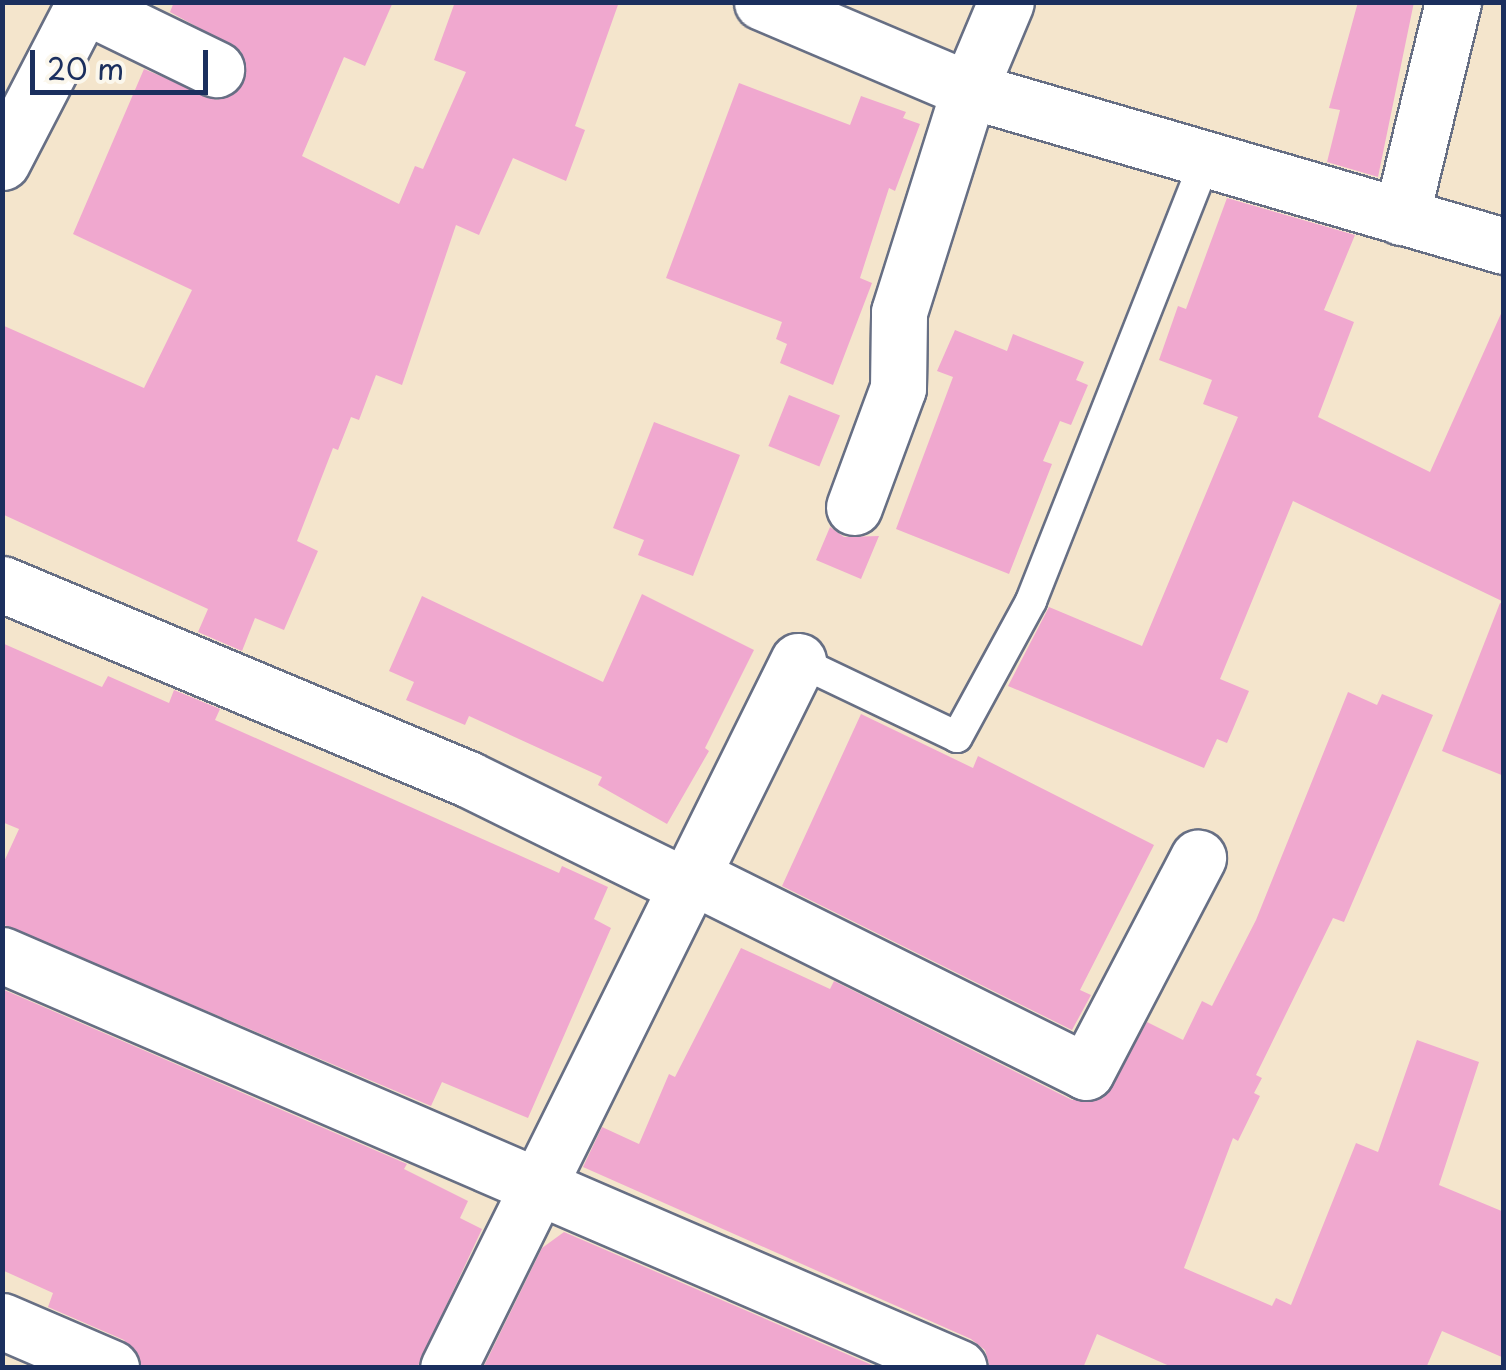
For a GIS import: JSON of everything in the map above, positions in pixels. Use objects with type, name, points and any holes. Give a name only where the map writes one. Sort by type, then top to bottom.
[{"type":"street","points":[[762,2],[969,90],[1504,246]]},
{"type":"street","points":[[854,507],[898,388],[899,312],[969,90],[1006,2]]},
{"type":"street","points":[[1401,217],[1453,2]]},
{"type":"street","points":[[4,158],[85,4],[216,68]]},
{"type":"street","points":[[2,584],[468,779],[1086,1072],[1198,858]]},
{"type":"street","points":[[448,1368],[798,661]]},
{"type":"street","points":[[2,954],[959,1368]]},
{"type":"street","points":[[2,1321],[110,1368]]},
{"type":"lane","points":[[798,661],[958,737],[1030,600],[1206,160]]},
{"type":"building","points":[[174,2],[393,2],[365,66],[344,57],[302,156],[399,204],[415,166],[423,169],[466,72],[434,60],[455,2],[619,2],[575,126],[585,130],[566,181],[513,158],[479,235],[456,225],[402,385],[376,375],[359,420],[351,417],[338,450],[333,448],[297,541],[318,551],[284,630],[255,618],[242,651],[198,632],[208,609],[2,514],[2,325],[144,388],[192,290],[73,234],[144,69],[217,100],[244,82],[241,51],[170,12]]},
{"type":"building","points":[[1358,2],[1414,2],[1378,177],[1327,162],[1340,110],[1329,108]]},
{"type":"building","points":[[739,83],[850,125],[861,96],[906,112],[903,118],[920,124],[895,191],[889,188],[860,278],[872,283],[833,385],[780,363],[787,344],[776,339],[782,322],[666,278]]},
{"type":"building","points":[[1227,198],[1355,235],[1324,310],[1354,322],[1318,417],[1430,472],[1504,307],[1504,602],[1293,501],[1220,679],[1249,691],[1227,743],[1217,739],[1204,768],[1008,686],[1049,607],[1142,646],[1238,417],[1203,404],[1212,380],[1159,360],[1178,306],[1186,309]]},
{"type":"building","points":[[955,330],[1007,351],[1013,334],[1084,362],[1076,380],[1088,385],[1071,425],[1060,421],[1043,461],[1052,464],[1009,574],[896,529],[953,377],[937,371]]},
{"type":"building","points":[[789,395],[840,416],[819,467],[768,446]]},
{"type":"building","points":[[654,422],[740,455],[693,576],[638,555],[644,540],[613,528]]},
{"type":"building","points":[[830,527],[844,537],[879,536],[861,579],[816,560]]},
{"type":"building","points":[[642,594],[754,650],[705,748],[709,751],[667,824],[598,785],[602,777],[469,716],[465,725],[406,700],[414,682],[389,671],[422,596],[603,682]]},
{"type":"building","points":[[1500,603],[1504,604],[1504,776],[1442,751]]},
{"type":"building","points":[[2,643],[102,687],[108,676],[169,703],[174,690],[220,709],[215,720],[559,873],[562,866],[608,887],[594,919],[611,928],[528,1118],[442,1082],[431,1106],[2,924],[2,866],[19,829],[2,822]]},
{"type":"building","points":[[1348,692],[1377,705],[1382,694],[1433,715],[1344,922],[1333,918],[1256,1075],[1262,1078],[1254,1093],[1260,1096],[1238,1141],[1233,1138],[1184,1268],[1272,1306],[1276,1298],[1291,1305],[1356,1143],[1378,1152],[1417,1040],[1479,1062],[1439,1185],[1504,1212],[1504,1358],[1442,1331],[1426,1368],[1174,1368],[1097,1334],[1083,1368],[990,1368],[985,1350],[971,1339],[583,1167],[602,1127],[639,1144],[669,1074],[675,1077],[741,948],[830,989],[834,981],[1072,1100],[1102,1099],[1147,1022],[1183,1040],[1202,1001],[1212,1006],[1256,920]]},
{"type":"building","points":[[861,714],[973,768],[978,756],[1154,845],[1080,990],[1091,995],[1072,1030],[782,886]]},
{"type":"building","points":[[2,989],[407,1164],[404,1169],[468,1201],[460,1218],[482,1229],[417,1368],[142,1368],[124,1340],[48,1307],[53,1293],[2,1270]]},
{"type":"building","points":[[564,1232],[879,1368],[483,1368],[542,1248]]}]
